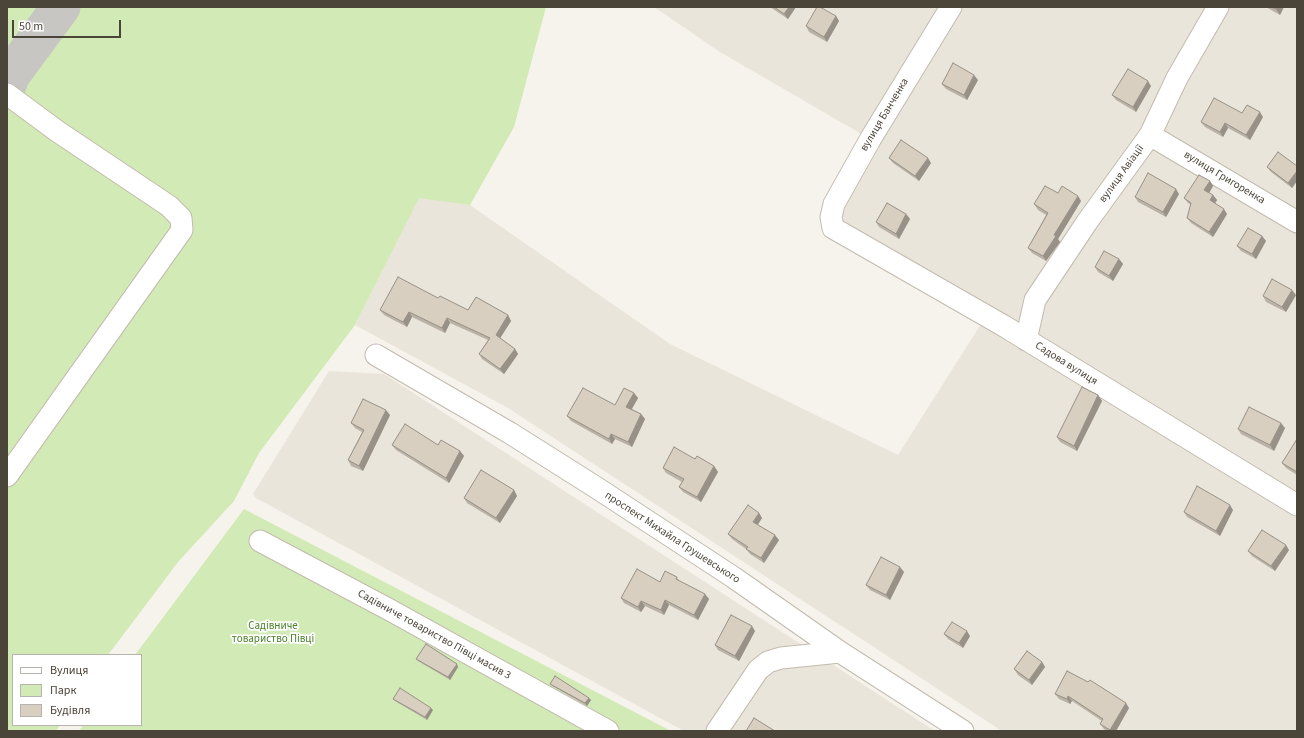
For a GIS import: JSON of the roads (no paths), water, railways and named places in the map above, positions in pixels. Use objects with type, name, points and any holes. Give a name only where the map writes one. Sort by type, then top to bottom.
[{"type":"street","name":"вулиця Банченка","points":[[833,228],[831,217],[834,204],[875,132],[951,7]]},
{"type":"street","name":"вулиця Авіації","points":[[1026,340],[1035,300],[1087,222],[1150,135],[1177,78],[1218,7]]},
{"type":"street","points":[[7,94],[57,131],[169,206],[181,218],[182,230],[7,476]]},
{"type":"street","name":"вулиця Григоренка","points":[[1150,135],[1297,222]]},
{"type":"street","name":"Садова вулиця","points":[[833,228],[1026,340],[1297,505]]},
{"type":"street","name":"проспект Михайла Грушевського","points":[[376,355],[510,433],[584,480],[733,577],[840,652],[963,731]]},
{"type":"street","name":"Садівниче товариство Півці масив 3","points":[[260,541],[403,617],[608,731]]},
{"type":"street","points":[[717,731],[758,670],[768,662],[781,658],[840,652]]},
{"type":"park label","name":"Садівниче товариство Півці","points":[[273,633]]}]
